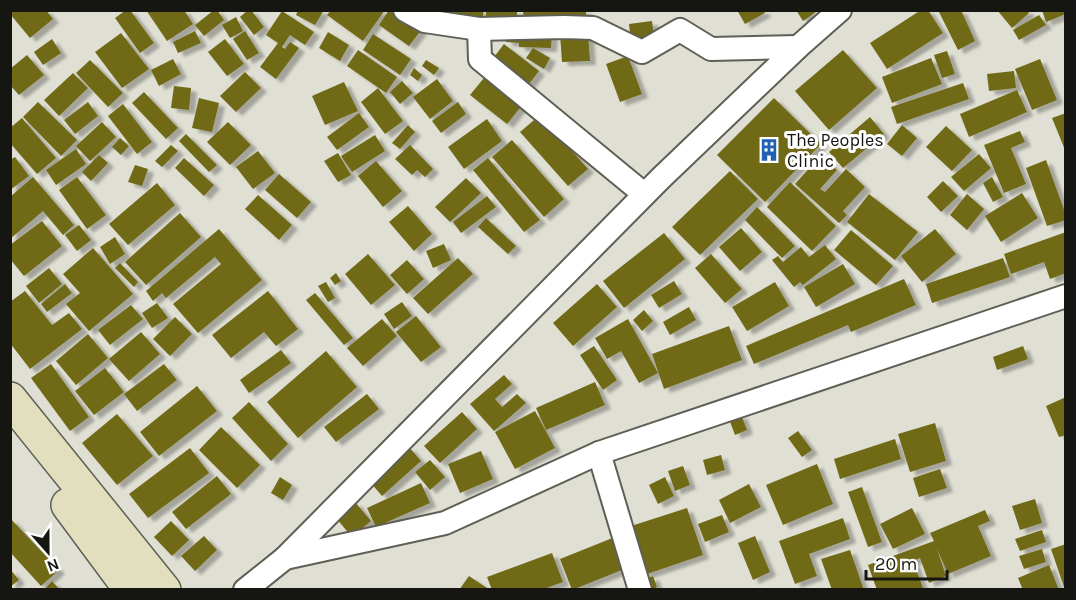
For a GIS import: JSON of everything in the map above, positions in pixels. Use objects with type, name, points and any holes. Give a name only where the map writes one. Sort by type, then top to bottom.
[{"type":"street","points":[[405,10],[425,21],[479,29],[593,28],[642,52],[680,30],[711,49],[798,47]]},
{"type":"street","points":[[244,590],[285,558],[644,194],[840,10]]},
{"type":"street","points":[[479,29],[480,59],[644,194]]},
{"type":"street","points":[[285,558],[444,523],[599,453],[1065,296]]},
{"type":"street","points":[[10,399],[164,590]]},
{"type":"street","points":[[10,426],[131,590]]},
{"type":"street","points":[[599,453],[640,590]]},
{"type":"building","points":[[10,10],[46,10],[53,19],[30,38],[10,14]]},
{"type":"building","points":[[126,10],[130,10],[154,43],[140,53],[115,18]]},
{"type":"building","points":[[146,10],[184,10],[193,24],[167,41]]},
{"type":"building","points":[[217,10],[224,20],[204,36],[195,25]]},
{"type":"building","points":[[251,10],[264,27],[254,35],[240,17]]},
{"type":"building","points":[[298,10],[324,10],[315,25],[296,15]]},
{"type":"building","points":[[331,10],[385,10],[363,41],[327,15]]},
{"type":"building","points":[[389,10],[395,10],[422,29],[409,46],[379,25]]},
{"type":"building","points":[[455,10],[484,10],[481,26],[453,20]]},
{"type":"building","points":[[486,10],[517,10],[517,25],[486,25]]},
{"type":"building","points":[[523,10],[586,10],[586,21],[524,24]]},
{"type":"building","points":[[737,10],[763,10],[765,13],[745,24]]},
{"type":"building","points":[[796,10],[819,10],[803,21]]},
{"type":"building","points":[[921,10],[928,10],[943,33],[887,69],[870,43]]},
{"type":"building","points":[[961,10],[975,41],[958,50],[939,12]]},
{"type":"building","points":[[997,10],[1027,10],[1029,13],[1012,28]]},
{"type":"building","points":[[1042,10],[1066,10],[1066,14],[1046,22]]},
{"type":"building","points":[[282,11],[314,32],[305,45],[290,35],[282,47],[285,49],[290,42],[299,48],[276,79],[260,67],[278,43],[266,35]]},
{"type":"building","points":[[1039,15],[1046,25],[1019,40],[1013,30]]},
{"type":"building","points":[[236,17],[243,31],[230,38],[222,25]]},
{"type":"building","points":[[652,21],[654,38],[631,41],[629,24]]},
{"type":"building","points":[[195,31],[201,43],[178,53],[173,42]]},
{"type":"building","points":[[245,31],[259,53],[247,60],[233,39]]},
{"type":"building","points":[[507,31],[552,34],[551,48],[519,47],[519,43],[506,42]]},
{"type":"building","points":[[328,32],[349,45],[340,61],[319,48]]},
{"type":"building","points":[[121,33],[149,69],[122,88],[95,52]]},
{"type":"building","points":[[588,33],[590,61],[562,62],[560,34]]},
{"type":"building","points":[[373,34],[411,59],[400,75],[363,50]]},
{"type":"building","points":[[52,39],[61,53],[43,65],[34,52]]},
{"type":"building","points":[[225,39],[244,64],[227,76],[208,52]]},
{"type":"building","points":[[504,44],[539,71],[526,88],[491,61]]},
{"type":"building","points":[[533,48],[550,58],[544,69],[526,58]]},
{"type":"building","points":[[358,50],[397,77],[386,93],[347,66]]},
{"type":"building","points":[[843,50],[877,88],[829,130],[795,91]]},
{"type":"building","points":[[947,51],[955,74],[942,78],[934,55]]},
{"type":"building","points":[[27,55],[44,75],[19,95],[10,85],[10,69]]},
{"type":"building","points":[[628,56],[642,94],[620,102],[606,64]]},
{"type":"building","points":[[931,58],[942,84],[892,103],[882,77]]},
{"type":"building","points":[[173,59],[181,74],[159,86],[151,70]]},
{"type":"building","points":[[1040,59],[1057,100],[1032,110],[1015,69]]},
{"type":"building","points":[[90,60],[123,93],[108,107],[76,73]]},
{"type":"building","points":[[426,60],[439,68],[434,75],[422,66]]},
{"type":"building","points":[[414,68],[422,75],[418,81],[410,75]]},
{"type":"building","points":[[1014,71],[1016,88],[989,91],[987,74]]},
{"type":"building","points":[[245,72],[261,88],[236,112],[220,96]]},
{"type":"building","points":[[73,73],[88,88],[59,116],[44,100]]},
{"type":"building","points":[[488,73],[524,103],[507,124],[470,95]]},
{"type":"building","points":[[437,79],[453,101],[430,119],[413,97]]},
{"type":"building","points":[[402,81],[413,93],[400,104],[390,92]]},
{"type":"building","points":[[344,82],[358,111],[325,125],[312,96]]},
{"type":"building","points":[[963,83],[969,99],[897,124],[891,107]]},
{"type":"building","points":[[174,86],[191,88],[189,110],[171,108]]},
{"type":"building","points":[[378,88],[403,121],[385,134],[361,102]]},
{"type":"building","points":[[1017,90],[1027,112],[969,137],[960,114]]},
{"type":"building","points":[[144,92],[178,128],[166,139],[132,103]]},
{"type":"building","points":[[199,98],[219,103],[212,132],[192,128]]},
{"type":"building","name":"The Peoples Clinic","points":[[774,98],[821,144],[765,202],[717,155]]},
{"type":"building","points":[[38,102],[77,140],[61,156],[23,117]]},
{"type":"building","points":[[88,102],[98,116],[75,134],[64,120]]},
{"type":"building","points":[[458,102],[466,114],[441,133],[432,121]]},
{"type":"building","points":[[123,104],[152,142],[137,154],[108,116]]},
{"type":"building","points":[[359,113],[369,127],[337,150],[327,137]]},
{"type":"building","points":[[1066,113],[1066,150],[1065,150],[1052,118]]},
{"type":"building","points":[[540,115],[588,169],[568,186],[520,132]]},
{"type":"building","points":[[870,117],[884,134],[843,168],[829,152]]},
{"type":"building","points":[[22,118],[56,158],[37,174],[10,143],[10,128]]},
{"type":"building","points":[[487,119],[502,141],[464,169],[448,147]]},
{"type":"building","points":[[102,122],[116,137],[90,161],[76,146]]},
{"type":"building","points":[[228,122],[251,145],[230,165],[207,142]]},
{"type":"building","points":[[408,125],[415,132],[400,149],[392,143]]},
{"type":"building","points":[[902,125],[917,138],[902,156],[887,144]]},
{"type":"building","points":[[946,126],[972,150],[952,171],[926,147]]},
{"type":"building","points":[[1020,131],[1025,142],[1011,148],[1026,184],[1004,193],[984,145]]},
{"type":"building","points":[[186,134],[217,165],[209,172],[179,141]]},
{"type":"building","points":[[375,135],[385,151],[352,172],[341,156]]},
{"type":"building","points":[[120,138],[129,146],[121,155],[112,147]]},
{"type":"building","points":[[512,140],[564,199],[544,217],[492,157]]},
{"type":"building","points":[[171,145],[178,151],[162,167],[155,161]]},
{"type":"building","points":[[410,145],[433,169],[425,177],[417,170],[412,175],[395,159]]},
{"type":"building","points":[[76,149],[86,164],[56,185],[46,170]]},
{"type":"building","points":[[258,151],[275,173],[253,189],[236,167]]},
{"type":"building","points":[[338,153],[351,175],[338,182],[324,161]]},
{"type":"building","points":[[979,154],[991,168],[964,191],[951,177]]},
{"type":"building","points":[[99,155],[108,163],[91,181],[82,172]]},
{"type":"building","points":[[821,155],[837,170],[820,189],[825,192],[846,169],[865,187],[843,211],[847,215],[839,223],[795,184]]},
{"type":"building","points":[[15,157],[29,176],[10,190],[10,160]]},
{"type":"building","points":[[184,158],[214,185],[204,196],[175,168]]},
{"type":"building","points":[[488,158],[540,220],[524,232],[473,170]]},
{"type":"building","points":[[1046,160],[1066,215],[1066,220],[1047,226],[1026,168]]},
{"type":"building","points":[[376,161],[402,191],[383,207],[358,176]]},
{"type":"building","points":[[135,165],[148,169],[142,186],[128,182]]},
{"type":"building","points":[[730,171],[758,199],[700,255],[672,227]]},
{"type":"building","points":[[279,174],[311,202],[297,218],[265,190]]},
{"type":"building","points":[[33,177],[74,225],[63,235],[43,211],[10,239],[10,197]]},
{"type":"building","points":[[77,177],[106,215],[87,229],[59,190]]},
{"type":"building","points":[[992,177],[1003,197],[993,202],[983,183]]},
{"type":"building","points":[[466,178],[481,193],[450,222],[435,207]]},
{"type":"building","points":[[943,181],[958,196],[941,212],[927,197]]},
{"type":"building","points":[[790,182],[836,226],[812,251],[767,207]]},
{"type":"building","points":[[157,183],[175,205],[128,245],[109,224]]},
{"type":"building","points":[[1022,193],[1038,218],[1001,242],[985,216]]},
{"type":"building","points":[[869,194],[918,232],[895,260],[847,222]]},
{"type":"building","points":[[967,194],[984,209],[967,230],[950,215]]},
{"type":"building","points":[[258,195],[292,225],[279,240],[245,209]]},
{"type":"building","points":[[487,196],[496,207],[461,233],[453,222]]},
{"type":"building","points":[[408,206],[432,234],[414,251],[389,222]]},
{"type":"building","points":[[757,207],[795,246],[782,258],[745,220]]},
{"type":"building","points":[[180,213],[201,237],[146,285],[125,262]]},
{"type":"building","points":[[486,218],[516,246],[508,254],[478,227]]},
{"type":"building","points":[[42,221],[62,246],[24,276],[10,259],[10,245]]},
{"type":"building","points":[[79,225],[91,240],[77,251],[65,235]]},
{"type":"building","points":[[741,228],[762,252],[740,271],[719,247]]},
{"type":"building","points":[[219,229],[262,280],[198,333],[173,304],[221,264],[215,257],[166,298],[162,293],[153,301],[146,291]]},
{"type":"building","points":[[935,229],[956,254],[922,282],[901,256]]},
{"type":"building","points":[[851,230],[893,266],[876,285],[834,250]]},
{"type":"building","points":[[1066,232],[1066,273],[1050,279],[1044,262],[1011,274],[1004,254]]},
{"type":"building","points":[[664,233],[685,259],[624,308],[603,281]]},
{"type":"building","points":[[115,237],[125,254],[110,264],[100,247]]},
{"type":"building","points":[[444,244],[451,260],[433,268],[426,251]]},
{"type":"building","points":[[825,245],[836,259],[803,285],[800,282],[794,287],[772,260],[778,256],[783,262],[801,247],[809,257]]},
{"type":"building","points":[[93,248],[133,294],[89,331],[66,304],[80,293],[63,274]]},
{"type":"building","points":[[368,254],[395,285],[371,305],[345,274]]},
{"type":"building","points":[[711,254],[742,289],[725,303],[695,268]]},
{"type":"building","points":[[458,258],[473,274],[428,314],[413,298]]},
{"type":"building","points":[[1003,258],[1010,277],[932,303],[926,284]]},
{"type":"building","points":[[407,260],[424,279],[407,294],[390,275]]},
{"type":"building","points":[[120,263],[138,282],[134,287],[115,268]]},
{"type":"building","points":[[843,264],[855,284],[816,307],[804,287]]},
{"type":"building","points":[[49,268],[62,284],[39,303],[26,286]]},
{"type":"building","points":[[336,273],[341,281],[335,285],[330,278]]},
{"type":"building","points":[[904,279],[916,305],[851,332],[848,325],[754,364],[746,346]]},
{"type":"building","points":[[674,281],[682,294],[659,308],[651,295]]},
{"type":"building","points":[[326,282],[335,298],[328,302],[318,286]]},
{"type":"building","points":[[775,282],[789,306],[747,331],[732,307]]},
{"type":"building","points":[[65,284],[72,293],[47,312],[41,304]]},
{"type":"building","points":[[597,284],[617,307],[573,346],[553,323]]},
{"type":"building","points":[[25,291],[52,325],[69,313],[82,329],[30,369],[10,343],[10,302]]},
{"type":"building","points":[[268,291],[298,329],[276,346],[264,332],[231,358],[212,335]]},
{"type":"building","points":[[315,293],[353,338],[344,345],[306,300]]},
{"type":"building","points":[[402,302],[412,316],[394,329],[384,314]]},
{"type":"building","points":[[157,303],[168,318],[152,328],[142,313]]},
{"type":"building","points":[[131,305],[143,319],[110,345],[98,330]]},
{"type":"building","points":[[689,307],[696,320],[670,335],[663,322]]},
{"type":"building","points":[[644,310],[653,321],[642,331],[633,320]]},
{"type":"building","points":[[416,316],[441,347],[421,362],[396,332]]},
{"type":"building","points":[[175,317],[192,334],[170,356],[153,339]]},
{"type":"building","points":[[382,319],[397,336],[363,366],[347,348]]},
{"type":"building","points":[[628,319],[658,373],[639,383],[621,351],[607,359],[595,338]]},
{"type":"building","points":[[729,326],[742,360],[664,389],[652,354]]},
{"type":"building","points":[[141,332],[160,354],[129,381],[109,359]]},
{"type":"building","points":[[88,334],[108,358],[76,385],[56,361]]},
{"type":"building","points":[[594,346],[617,380],[603,390],[580,355]]},
{"type":"building","points":[[1023,346],[1028,359],[997,370],[993,357]]},
{"type":"building","points":[[281,350],[291,363],[249,393],[240,380]]},
{"type":"building","points":[[326,351],[357,387],[298,438],[267,402]]},
{"type":"building","points":[[51,364],[89,417],[70,431],[31,378]]},
{"type":"building","points":[[164,364],[177,380],[137,411],[124,394]]},
{"type":"building","points":[[105,368],[124,392],[94,415],[75,391]]},
{"type":"building","points":[[504,375],[512,384],[495,399],[502,407],[517,394],[526,403],[494,431],[470,404]]},
{"type":"building","points":[[595,382],[605,405],[546,430],[536,408]]},
{"type":"building","points":[[197,386],[217,411],[159,456],[140,432]]},
{"type":"building","points":[[367,394],[379,409],[336,442],[324,427]]},
{"type":"building","points":[[1066,397],[1066,435],[1059,437],[1046,406]]},
{"type":"building","points":[[249,402],[288,444],[271,461],[232,418]]},
{"type":"building","points":[[535,411],[555,448],[515,469],[495,432]]},
{"type":"building","points":[[462,412],[477,429],[440,463],[424,446]]},
{"type":"building","points":[[117,414],[153,456],[117,485],[82,443]]},
{"type":"building","points":[[741,414],[747,430],[735,435],[729,419]]},
{"type":"building","points":[[935,423],[946,461],[910,472],[898,434]]},
{"type":"building","points":[[221,427],[260,465],[237,488],[199,450]]},
{"type":"building","points":[[798,431],[812,450],[802,457],[788,438]]},
{"type":"building","points":[[895,439],[901,459],[840,479],[834,459]]},
{"type":"building","points":[[409,447],[421,461],[382,496],[371,483]]},
{"type":"building","points":[[190,448],[209,473],[148,518],[129,494]]},
{"type":"building","points":[[481,451],[493,479],[460,493],[448,464]]},
{"type":"building","points":[[721,455],[725,470],[707,475],[703,460]]},
{"type":"building","points":[[430,460],[445,477],[430,490],[415,472]]},
{"type":"building","points":[[817,464],[833,504],[783,525],[766,485]]},
{"type":"building","points":[[683,466],[690,485],[675,491],[668,471]]},
{"type":"building","points":[[940,469],[947,488],[919,497],[913,478]]},
{"type":"building","points":[[217,476],[231,494],[186,529],[172,512]]},
{"type":"building","points":[[280,477],[292,485],[283,500],[271,493]]},
{"type":"building","points":[[665,477],[674,496],[658,504],[649,485]]},
{"type":"building","points":[[421,483],[430,503],[376,527],[367,508]]},
{"type":"building","points":[[749,484],[761,507],[730,523],[719,500]]},
{"type":"building","points":[[862,487],[882,542],[868,547],[848,492]]},
{"type":"building","points":[[1035,499],[1042,523],[1020,530],[1012,506]]},
{"type":"building","points":[[355,502],[371,521],[352,537],[336,518]]},
{"type":"building","points":[[687,508],[703,555],[644,575],[628,527]]},
{"type":"building","points":[[912,508],[925,534],[893,549],[880,524]]},
{"type":"building","points":[[985,510],[990,521],[978,526],[991,556],[948,574],[937,549],[946,576],[929,583],[920,558],[913,561],[923,588],[877,590],[868,565],[934,541],[930,533]]},
{"type":"building","points":[[722,515],[729,532],[705,542],[698,524]]},
{"type":"building","points":[[10,518],[59,570],[41,586],[10,552]]},
{"type":"building","points":[[843,518],[850,539],[809,554],[817,576],[795,584],[779,541]]},
{"type":"building","points":[[171,521],[189,540],[172,556],[154,537]]},
{"type":"building","points":[[1042,530],[1046,542],[1020,551],[1015,539]]},
{"type":"building","points":[[204,536],[217,550],[195,571],[181,556]]},
{"type":"building","points":[[755,536],[770,572],[753,580],[738,543]]},
{"type":"building","points":[[615,537],[627,568],[572,590],[560,559]]},
{"type":"building","points":[[1066,544],[1066,590],[1065,590],[1051,549]]},
{"type":"building","points":[[1042,549],[1046,562],[1024,569],[1019,556]]},
{"type":"building","points":[[850,550],[864,590],[832,590],[821,559]]},
{"type":"building","points":[[552,553],[563,582],[541,590],[492,590],[487,577]]},
{"type":"building","points":[[1049,565],[1059,590],[1023,590],[1018,578]]},
{"type":"building","points":[[10,569],[19,580],[10,587]]},
{"type":"building","points":[[469,576],[487,588],[485,590],[459,590]]},
{"type":"building","points":[[653,576],[657,587],[644,590],[641,581]]},
{"type":"building","points":[[52,581],[60,590],[44,590]]},
{"type":"place","name":"The Peoples Clinic","points":[[769,150]]}]
